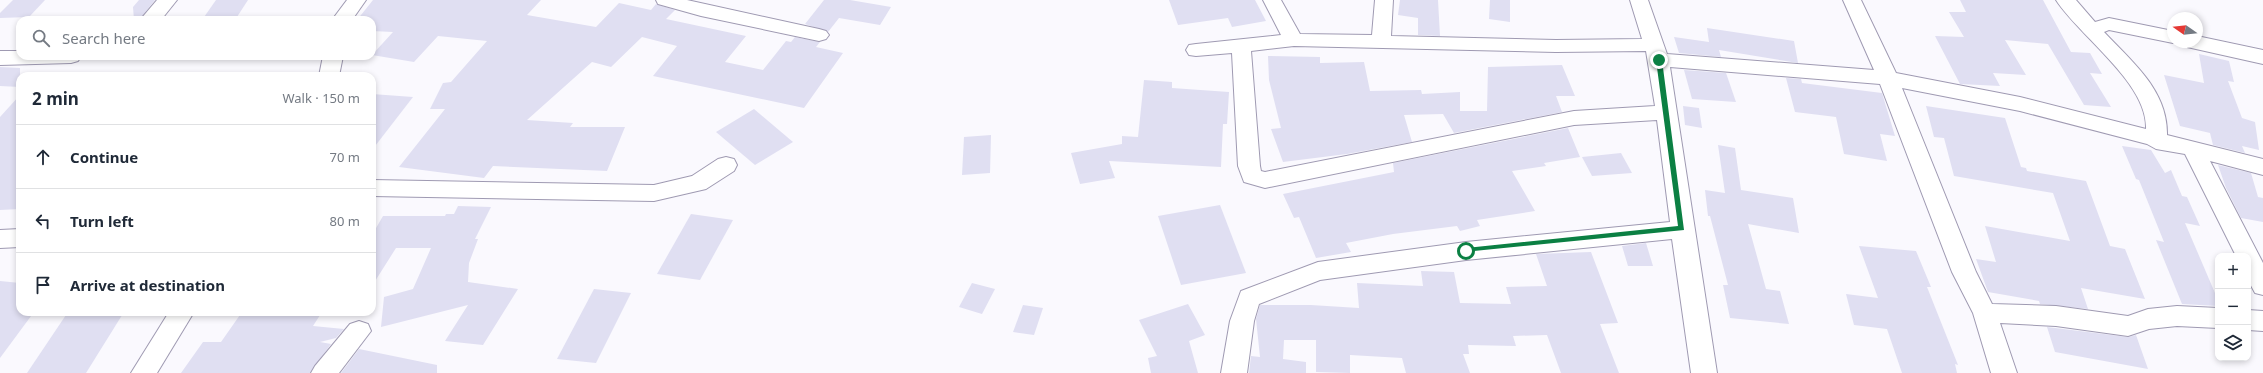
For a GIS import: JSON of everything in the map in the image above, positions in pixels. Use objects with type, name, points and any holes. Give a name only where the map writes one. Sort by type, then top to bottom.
[{"type":"street","points":[[154,16],[168,0]]},
{"type":"street","points":[[345,16],[357,0]]},
{"type":"street","points":[[664,0],[701,10],[819,35]]},
{"type":"street","points":[[1272,0],[1294,40]]},
{"type":"street","points":[[1381,41],[1384,0]]},
{"type":"street","points":[[1639,0],[1657,52],[1704,373]]},
{"type":"street","points":[[1852,0],[1888,78],[1964,272],[1985,313],[2004,373]]},
{"type":"street","points":[[2065,0],[2146,90],[2157,118],[2156,140]]},
{"type":"street","points":[[2091,29],[2109,24],[2167,36]]},
{"type":"street","points":[[1196,50],[1294,40],[1556,46],[1657,52],[1888,78],[2020,104],[2263,167]]},
{"type":"street","points":[[2203,44],[2263,57]]},
{"type":"street","points":[[1241,45],[1249,166],[1252,176],[1265,180],[1574,118],[1666,112]]},
{"type":"street","points":[[0,58],[16,58]]},
{"type":"street","points":[[330,72],[332,60]]},
{"type":"street","points":[[2193,149],[2246,253]]},
{"type":"street","points":[[376,188],[654,193],[698,183],[726,165]]},
{"type":"street","points":[[1234,373],[1242,321],[1249,298],[1318,271],[1466,251],[1682,228]]},
{"type":"street","points":[[0,239],[16,238]]},
{"type":"street","points":[[2251,262],[2263,286]]},
{"type":"street","points":[[1985,313],[2056,316],[2128,326],[2148,319],[2177,316],[2215,318]]},
{"type":"street","points":[[144,373],[180,316]]},
{"type":"street","points":[[2251,320],[2263,321]]},
{"type":"street","points":[[324,373],[359,331]]},
{"type":"building","points":[[13,0],[45,0],[30,16],[0,18],[0,13]]},
{"type":"building","points":[[139,0],[155,0],[142,16],[134,16],[133,7]]},
{"type":"building","points":[[216,0],[248,0],[238,16],[205,16]]},
{"type":"building","points":[[373,0],[541,0],[527,15],[596,27],[619,3],[651,10],[656,4],[675,10],[666,19],[746,36],[725,62],[763,70],[786,41],[791,42],[795,37],[820,42],[816,47],[843,53],[804,108],[653,76],[677,46],[642,37],[611,67],[592,62],[527,120],[573,123],[570,127],[625,127],[607,171],[493,166],[484,178],[399,167],[445,109],[430,109],[443,83],[451,82],[487,41],[438,36],[414,62],[376,56],[376,51],[393,32],[376,31],[376,16],[360,16]]},
{"type":"building","points":[[824,0],[850,0],[891,7],[880,25],[839,18],[828,32],[805,24]]},
{"type":"building","points":[[1169,0],[1255,0],[1266,21],[1232,27],[1228,18],[1178,25]]},
{"type":"building","points":[[1400,0],[1438,0],[1440,36],[1418,35],[1418,18],[1398,15]]},
{"type":"building","points":[[1490,0],[1510,0],[1510,22],[1489,19]]},
{"type":"building","points":[[1960,0],[2043,0],[2071,52],[2090,53],[2102,74],[2090,73],[2111,107],[2084,105],[2048,44],[2005,40],[2026,75],[1993,73],[2000,86],[1960,84],[1935,36],[1964,37],[1949,12],[1966,12]]},
{"type":"building","points":[[1707,28],[1794,41],[1798,63],[1719,50],[1721,57],[1679,53],[1674,37],[1709,42]]},
{"type":"building","points":[[2199,54],[2229,61],[2234,82],[2228,81],[2242,118],[2255,122],[2259,150],[2242,146],[2245,153],[2213,145],[2210,133],[2180,126],[2164,75],[2204,83]]},
{"type":"building","points":[[1268,56],[1320,57],[1320,63],[1364,62],[1370,91],[1421,90],[1422,94],[1460,92],[1460,111],[1487,111],[1488,67],[1562,65],[1575,96],[1556,96],[1562,112],[1454,133],[1443,114],[1404,115],[1412,142],[1347,154],[1283,162],[1271,129],[1281,128],[1269,80]]},
{"type":"building","points":[[0,67],[20,68],[20,72],[16,72],[16,87],[0,86]]},
{"type":"building","points":[[1684,70],[1726,73],[1736,102],[1692,99]]},
{"type":"building","points":[[1786,78],[1801,79],[1802,83],[1882,93],[1895,136],[1880,134],[1887,161],[1844,154],[1836,117],[1795,112]]},
{"type":"building","points":[[1144,80],[1172,82],[1172,88],[1229,92],[1227,124],[1223,124],[1221,167],[1109,161],[1115,178],[1080,184],[1071,153],[1122,144],[1122,136],[1138,137]]},
{"type":"building","points":[[376,94],[413,97],[376,145]]},
{"type":"building","points":[[16,99],[16,209],[0,210],[0,117]]},
{"type":"building","points":[[1683,106],[1699,108],[1702,128],[1685,125]]},
{"type":"building","points":[[1926,106],[2005,118],[2021,167],[2026,168],[2027,171],[2086,181],[2110,246],[2125,249],[2145,299],[2081,288],[2088,309],[2040,304],[2039,301],[1988,292],[1976,259],[1996,262],[1985,226],[2070,241],[2053,193],[1954,176],[1944,138],[1934,137]]},
{"type":"building","points":[[754,109],[793,142],[755,165],[716,132]]},
{"type":"building","points":[[1568,128],[1580,157],[1544,163],[1546,166],[1512,171],[1535,211],[1477,220],[1480,226],[1460,231],[1457,226],[1393,234],[1346,243],[1351,252],[1316,258],[1299,217],[1294,218],[1283,194],[1394,172],[1393,163]]},
{"type":"building","points":[[991,135],[990,173],[962,175],[964,137]]},
{"type":"building","points":[[1718,145],[1735,148],[1741,190],[1793,198],[1799,233],[1748,224],[1766,289],[1780,291],[1789,324],[1730,318],[1723,285],[1728,285],[1710,216],[1708,216],[1705,190],[1725,193]]},
{"type":"building","points":[[2122,146],[2151,150],[2165,173],[2171,170],[2182,196],[2187,197],[2200,226],[2185,223],[2215,293],[2215,306],[2182,304],[2156,240],[2164,242],[2139,180],[2136,179]]},
{"type":"building","points":[[1621,153],[1632,173],[1592,176],[1582,157]]},
{"type":"building","points":[[2218,165],[2251,173],[2258,197],[2263,198],[2263,222],[2241,218],[2226,188]]},
{"type":"building","points":[[1220,205],[1246,273],[1181,285],[1158,216]]},
{"type":"building","points":[[458,206],[491,207],[475,239],[478,239],[469,263],[468,282],[518,289],[483,345],[445,341],[468,305],[381,327],[384,297],[413,289],[431,248],[396,248],[376,280],[376,228],[383,216],[445,216],[446,214],[454,214]]},
{"type":"building","points":[[691,214],[733,220],[700,280],[657,274]]},
{"type":"building","points":[[1646,243],[1653,266],[1628,266],[1622,246]]},
{"type":"building","points":[[1859,246],[1916,251],[1931,287],[1927,287],[1958,365],[1955,364],[1957,373],[1902,373],[1887,329],[1854,325],[1846,294],[1878,298]]},
{"type":"building","points":[[1591,252],[1618,323],[1600,324],[1619,373],[1561,373],[1547,335],[1513,336],[1516,346],[1468,345],[1469,354],[1463,354],[1470,373],[1406,373],[1402,358],[1350,355],[1350,373],[1316,372],[1316,340],[1284,340],[1283,359],[1306,362],[1306,373],[1249,373],[1251,356],[1260,357],[1256,319],[1260,305],[1311,305],[1359,308],[1357,283],[1423,286],[1421,271],[1454,272],[1460,303],[1511,304],[1506,287],[1547,286],[1536,254]]},
{"type":"building","points":[[0,281],[16,283],[16,316],[31,316],[0,358]]},
{"type":"building","points":[[972,283],[995,289],[982,314],[959,307]]},
{"type":"building","points":[[594,289],[631,293],[596,363],[557,359]]},
{"type":"building","points":[[1188,304],[1205,335],[1189,341],[1198,373],[1151,373],[1148,358],[1157,356],[1139,320]]},
{"type":"building","points":[[1023,305],[1043,308],[1034,335],[1013,332]]},
{"type":"building","points":[[65,316],[122,316],[86,373],[27,373]]},
{"type":"building","points":[[239,316],[319,316],[313,326],[344,329],[336,338],[320,342],[331,344],[310,373],[181,373],[203,342],[221,342]]},
{"type":"building","points":[[2047,327],[2128,337],[2136,335],[2148,369],[2055,352]]},
{"type":"building","points":[[359,349],[437,365],[437,373],[341,373]]},
{"type":"route","points":[[1466,251],[1682,228],[1659,60]]}]
